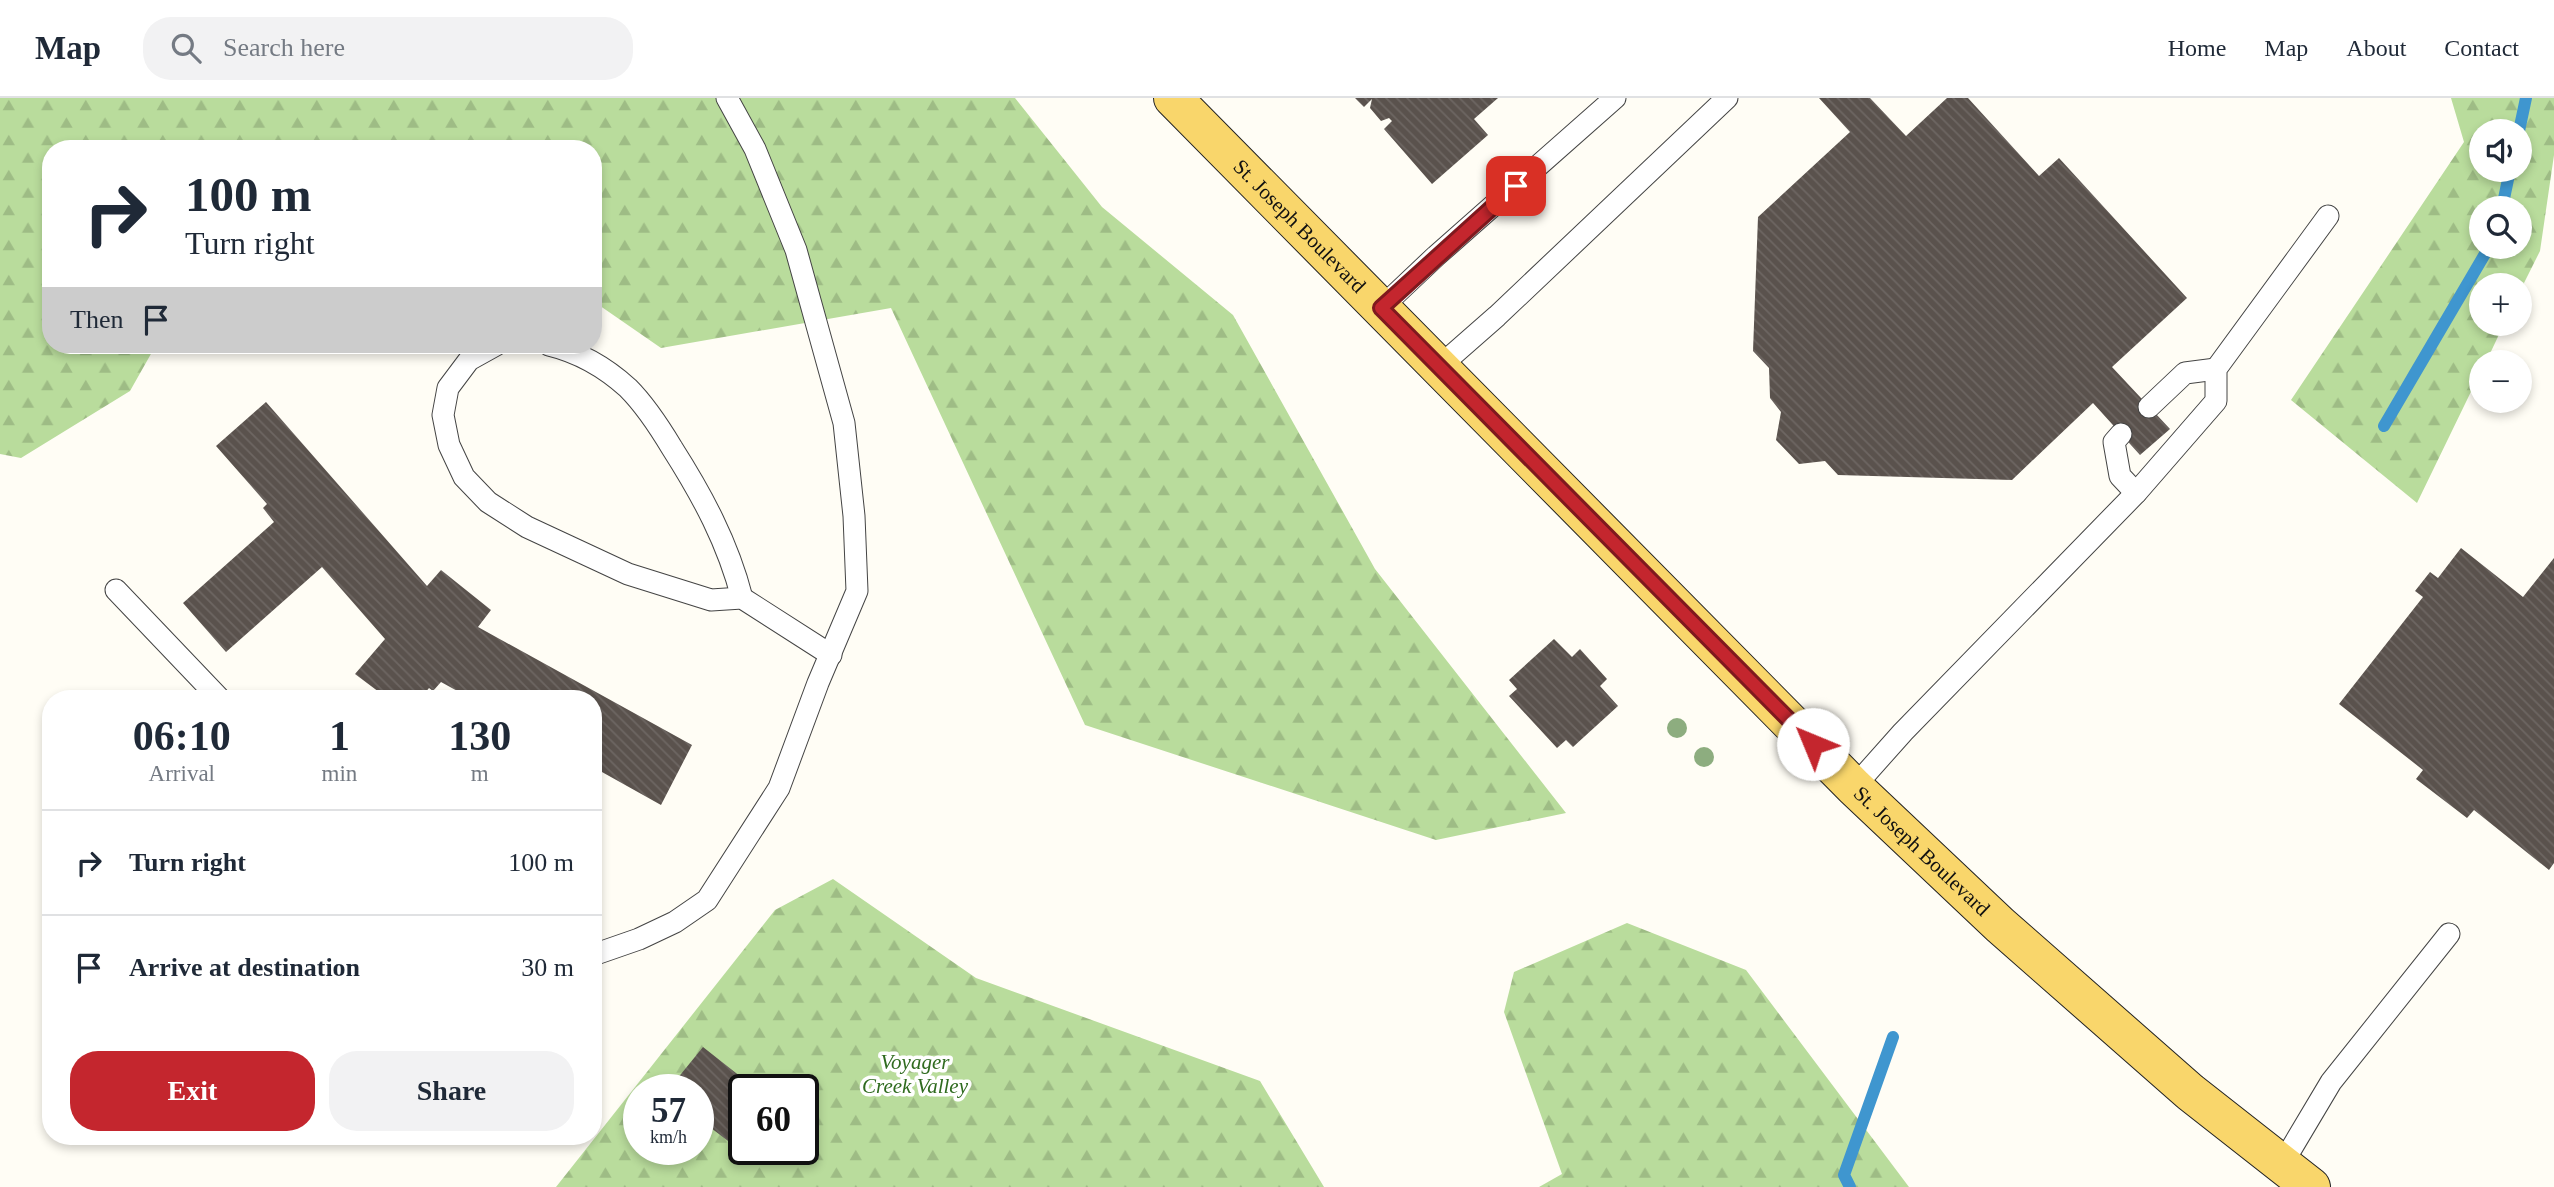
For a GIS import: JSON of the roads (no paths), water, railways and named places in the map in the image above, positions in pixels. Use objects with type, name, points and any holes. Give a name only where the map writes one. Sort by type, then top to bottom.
[{"type":"main road","name":"St. Joseph Boulevard","points":[[1173,98],[1854,787],[2009,933],[2190,1093],[2296,1176]]},
{"type":"lane","points":[[602,952],[639,939],[675,922],[707,900],[779,788],[857,591],[854,516],[844,423],[796,250],[755,149],[727,98]]},
{"type":"lane","points":[[1381,308],[1615,98]]},
{"type":"lane","points":[[1440,366],[1497,316],[1727,98]]},
{"type":"lane","points":[[1854,787],[1903,732],[2136,493],[2216,401],[2216,369],[2328,216]]},
{"type":"lane","points":[[480,354],[469,360],[448,388],[443,415],[449,445],[464,477],[488,502],[527,527],[628,574],[710,600],[742,598],[831,655]]},
{"type":"lane","points":[[576,354],[597,365],[629,389],[660,428],[719,530],[742,598]]},
{"type":"lane","points":[[2149,407],[2185,373],[2216,369]]},
{"type":"lane","points":[[2121,434],[2114,442],[2120,476],[2136,493]]},
{"type":"lane","points":[[116,590],[211,690]]},
{"type":"lane","points":[[2296,1176],[2331,1082],[2449,934]]},
{"type":"waterway","points":[[2522,119],[2526,98]]},
{"type":"waterway","points":[[2505,196],[2507,182]]},
{"type":"waterway","points":[[2384,426],[2482,259]]},
{"type":"waterway","points":[[1850,1187],[1844,1175],[1893,1037]]},
{"type":"park label","name":"Voyager Creek Valley","points":[[915,1074]]}]
